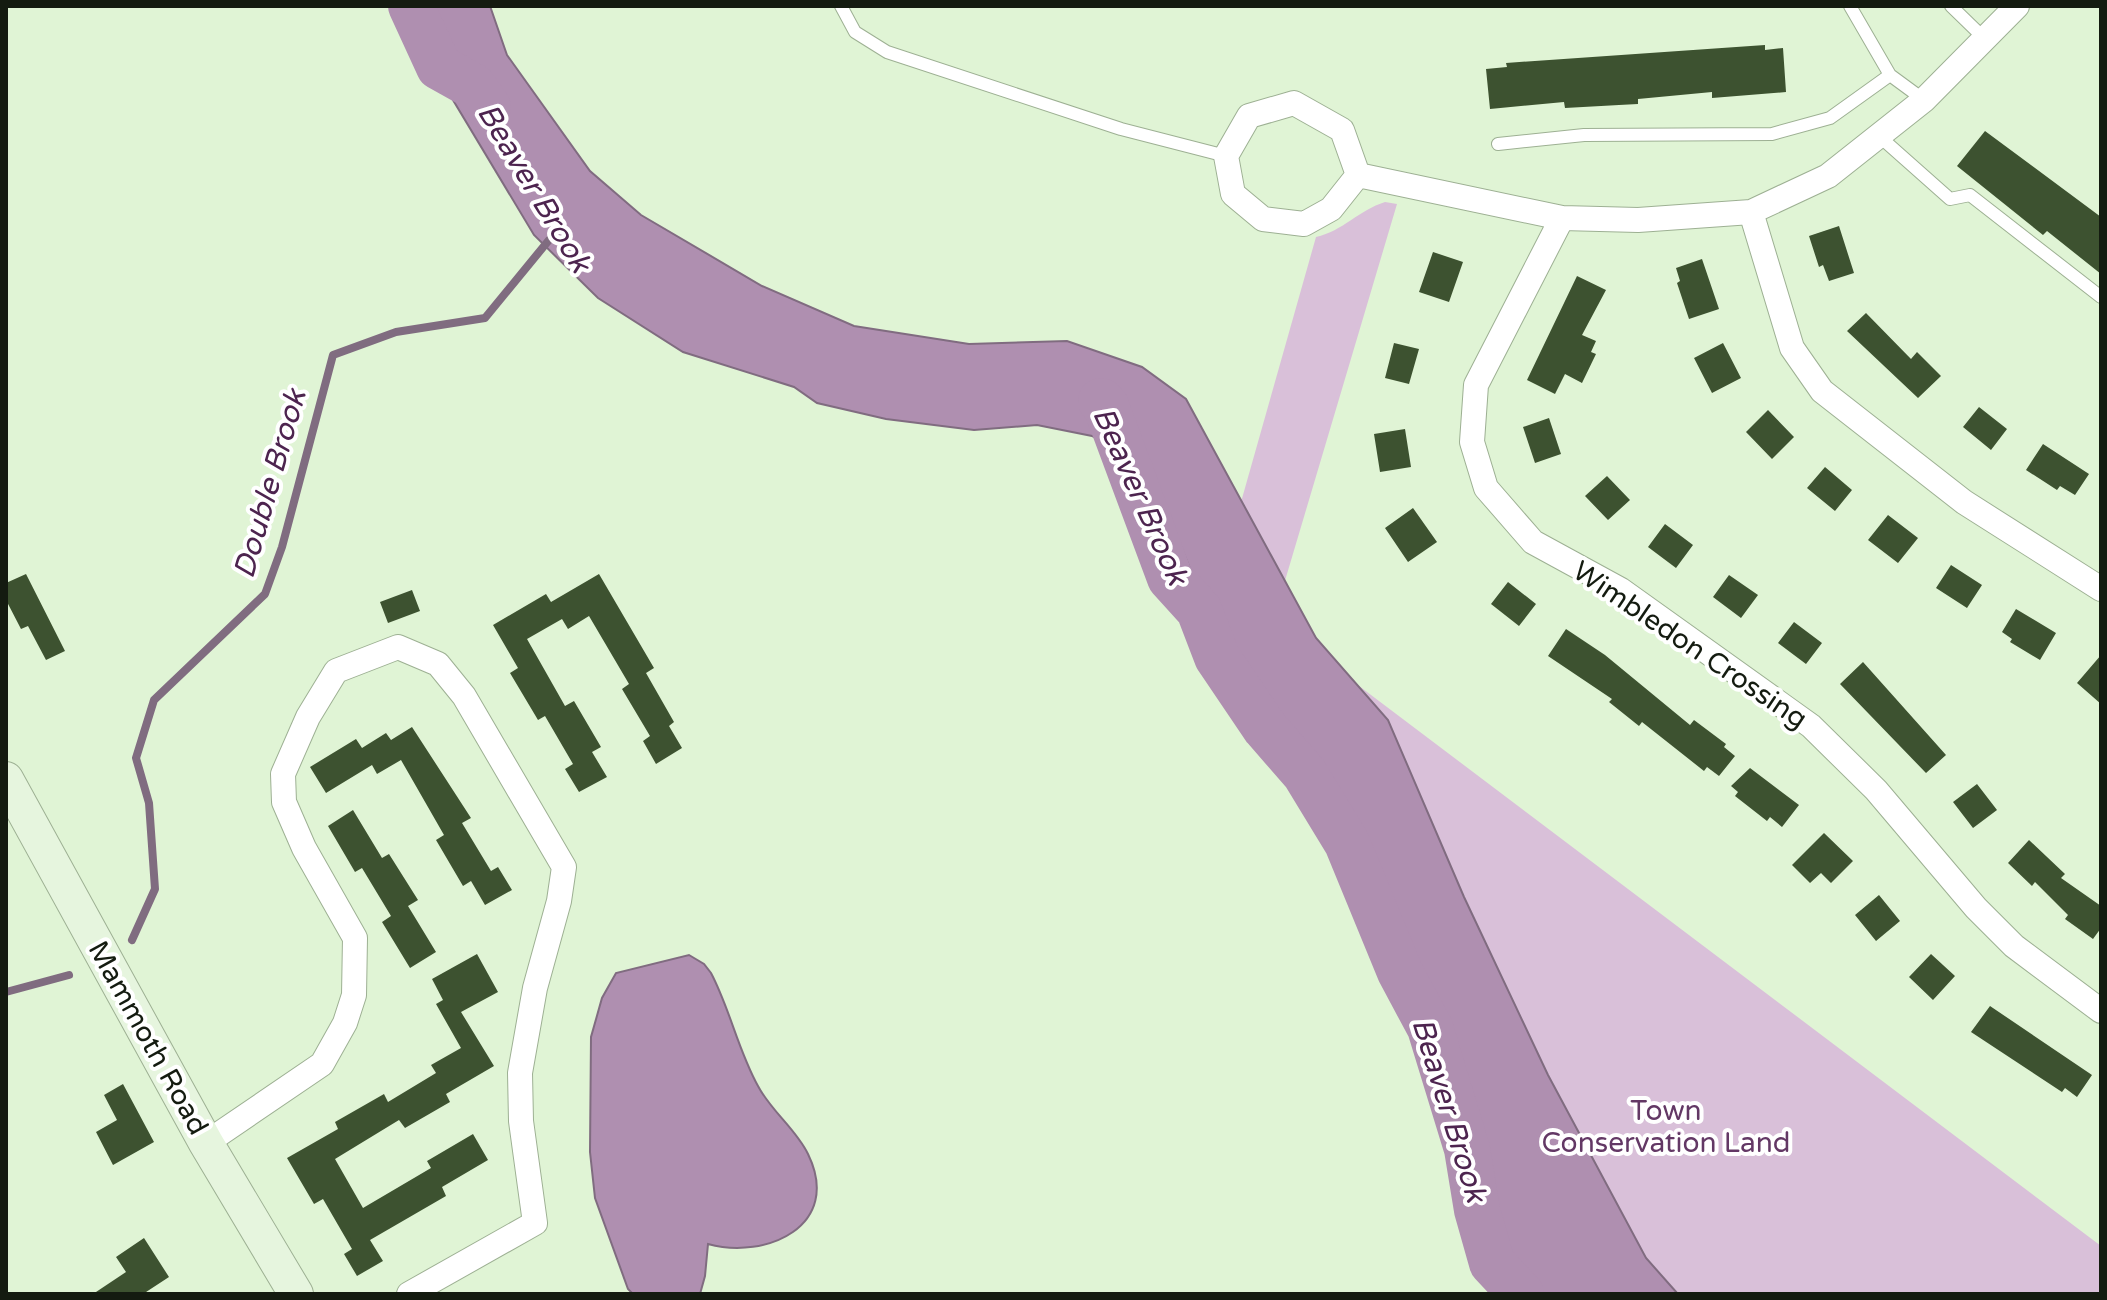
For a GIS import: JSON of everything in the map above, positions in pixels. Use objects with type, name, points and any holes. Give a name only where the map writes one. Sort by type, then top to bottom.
[{"type":"main road","name":"Mammoth Road","points":[[6,779],[206,1143],[296,1294]]},
{"type":"street","points":[[1358,175],[1562,218],[1638,220],[1751,212],[1828,176],[1924,100],[2017,6]]},
{"type":"street","points":[[1294,103],[1342,130],[1358,175],[1331,209],[1304,224],[1263,219],[1233,194],[1226,156],[1249,116],[1294,103]]},
{"type":"street","points":[[1751,212],[1792,348],[1822,391],[1964,502],[2101,589]]},
{"type":"street","name":"Wimbledon Crossing","points":[[1562,218],[1476,385],[1472,442],[1486,488],[1533,542],[1621,590],[1811,726],[1876,790],[1976,908],[2014,946],[2101,1011]]},
{"type":"street","points":[[206,1143],[322,1064],[345,1023],[354,995],[355,938],[304,848],[284,802],[283,774],[308,717],[336,671],[364,657],[398,647],[438,664],[464,696],[564,867],[559,901],[535,988],[520,1073],[521,1121],[535,1223],[409,1294]]},
{"type":"lane","points":[[841,6],[855,32],[887,52],[1121,129],[1226,156]]},
{"type":"lane","points":[[1850,6],[1890,75],[1924,100]]},
{"type":"lane","points":[[1951,6],[1986,40]]},
{"type":"lane","points":[[1498,144],[1584,135],[1772,134],[1830,118],[1890,75]]},
{"type":"lane","points":[[1879,136],[1950,199],[1970,195],[2101,297]]},
{"type":"green space","name":"Town Conservation Land","points":[[1385,202],[1397,204],[1273,621],[2101,1246],[2101,1294],[1580,1294],[1447,956],[1213,601],[1316,237]]},
{"type":"water","points":[[420,6],[490,6],[507,55],[590,171],[641,215],[762,286],[854,326],[969,344],[1067,341],[1142,367],[1186,399],[1316,638],[1388,720],[1464,897],[1548,1075],[1646,1258],[1678,1294],[1494,1294],[1471,1227],[1465,1165],[1470,1135],[1458,1050],[1409,944],[1387,916],[1379,895],[1296,777],[1196,583],[1164,506],[1134,461],[1092,436],[1037,425],[974,430],[886,419],[817,403],[794,387],[683,352],[598,298],[534,235],[450,95]]},
{"type":"water","points":[[689,955],[704,964],[711,973],[758,1086],[808,1154],[816,1179],[815,1201],[807,1218],[793,1232],[774,1242],[730,1248],[708,1244],[700,1294],[633,1294],[628,1289],[595,1198],[590,1152],[591,1037],[602,998],[616,973]]},
{"type":"building","points":[[1765,45],[1765,50],[1783,48],[1786,92],[1712,98],[1712,92],[1638,99],[1638,104],[1565,108],[1564,102],[1490,109],[1486,69],[1507,67],[1506,63]]},
{"type":"building","points":[[1985,131],[2101,217],[2101,274],[2047,231],[2043,235],[1957,166]]},
{"type":"building","points":[[1839,226],[1854,273],[1829,281],[1823,265],[1819,267],[1809,236]]},
{"type":"building","points":[[1433,252],[1463,262],[1449,302],[1419,292]]},
{"type":"building","points":[[1702,259],[1719,309],[1689,319],[1677,283],[1680,281],[1676,268]]},
{"type":"building","points":[[1577,276],[1606,290],[1582,335],[1596,341],[1591,352],[1596,354],[1582,383],[1565,374],[1555,394],[1527,380]]},
{"type":"building","points":[[1866,313],[1911,359],[1917,352],[1941,376],[1918,398],[1847,331]]},
{"type":"building","points":[[1394,343],[1419,349],[1409,384],[1385,378]]},
{"type":"building","points":[[1723,343],[1741,378],[1712,393],[1694,358]]},
{"type":"building","points":[[1979,407],[2007,429],[1991,450],[1963,427]]},
{"type":"building","points":[[1768,410],[1794,437],[1772,459],[1746,432]]},
{"type":"building","points":[[1549,418],[1561,454],[1535,463],[1523,427]]},
{"type":"building","points":[[1405,429],[1411,467],[1380,472],[1374,434]]},
{"type":"building","points":[[2043,444],[2089,474],[2075,495],[2060,486],[2057,490],[2026,470]]},
{"type":"building","points":[[1825,467],[1852,490],[1835,511],[1807,488]]},
{"type":"building","points":[[1607,476],[1630,500],[1608,520],[1585,496]]},
{"type":"building","points":[[1413,508],[1437,542],[1408,562],[1385,528]]},
{"type":"building","points":[[1888,515],[1918,538],[1898,563],[1868,540]]},
{"type":"building","points":[[1665,524],[1693,545],[1676,568],[1648,547]]},
{"type":"building","points":[[1951,565],[1982,585],[1967,608],[1936,588]]},
{"type":"building","points":[[26,574],[65,651],[46,660],[28,626],[21,629],[6,600],[6,583]]},
{"type":"building","points":[[599,574],[654,668],[646,673],[674,722],[669,726],[682,748],[656,764],[643,741],[650,736],[622,689],[629,684],[589,616],[568,629],[562,619],[527,639],[565,706],[574,701],[601,747],[592,752],[607,777],[579,792],[565,769],[573,764],[545,716],[538,720],[510,673],[518,668],[493,625],[546,594],[551,602]]},
{"type":"building","points":[[1729,575],[1758,595],[1741,618],[1713,597]]},
{"type":"building","points":[[1508,582],[1536,604],[1519,626],[1491,604]]},
{"type":"building","points":[[412,590],[420,611],[388,623],[380,602]]},
{"type":"building","points":[[2016,609],[2056,633],[2040,660],[2010,642],[2012,639],[2002,632]]},
{"type":"building","points":[[1794,622],[1822,643],[1806,664],[1778,643]]},
{"type":"building","points":[[1566,629],[1605,655],[1690,725],[1694,720],[1726,744],[1724,747],[1735,756],[1719,776],[1707,767],[1704,771],[1642,722],[1639,726],[1609,702],[1612,699],[1548,656]]},
{"type":"building","points":[[2101,655],[2101,704],[2077,683]]},
{"type":"building","points":[[1863,662],[1946,755],[1926,773],[1840,684]]},
{"type":"building","points":[[412,727],[471,818],[462,823],[491,871],[498,867],[512,890],[485,905],[471,881],[463,886],[436,840],[444,835],[401,760],[377,774],[372,765],[326,793],[310,767],[356,739],[362,748],[386,733],[391,740]]},
{"type":"building","points":[[1750,768],[1799,805],[1782,827],[1770,817],[1767,821],[1735,796],[1738,792],[1731,786]]},
{"type":"building","points":[[1977,784],[1997,810],[1973,828],[1953,802]]},
{"type":"building","points":[[353,810],[382,858],[389,854],[418,900],[408,906],[436,952],[410,968],[382,922],[391,916],[362,868],[355,872],[328,826]]},
{"type":"building","points":[[1824,833],[1853,861],[1831,883],[1821,873],[1810,883],[1792,865]]},
{"type":"building","points":[[2029,840],[2065,874],[2061,878],[2101,906],[2101,928],[2093,939],[2065,919],[2068,915],[2035,882],[2032,886],[2008,863]]},
{"type":"building","points":[[1879,895],[1900,921],[1876,941],[1855,915]]},
{"type":"building","points":[[477,954],[498,992],[461,1012],[494,1066],[446,1094],[450,1102],[405,1128],[399,1120],[335,1159],[363,1208],[431,1168],[427,1161],[473,1134],[488,1160],[442,1187],[446,1196],[370,1240],[383,1261],[357,1276],[344,1254],[352,1249],[323,1199],[314,1204],[287,1158],[338,1129],[335,1122],[384,1094],[388,1102],[436,1073],[431,1065],[461,1048],[436,1004],[443,1000],[432,979]]},
{"type":"building","points":[[1931,954],[1955,976],[1933,1000],[1909,977]]},
{"type":"building","points":[[1990,1006],[2092,1075],[2077,1097],[2065,1088],[2062,1092],[1971,1032]]},
{"type":"building","points":[[123,1084],[154,1142],[113,1165],[96,1132],[117,1120],[104,1095]]},
{"type":"building","points":[[144,1238],[169,1277],[143,1294],[93,1294],[126,1272],[116,1257]]},
{"type":"waterway","name":"Beaver Brook","points":[[411,6],[439,67],[473,86],[488,107]]},
{"type":"waterway","name":"Double Brook","points":[[132,940],[155,889],[149,803],[136,758],[154,700],[265,594],[282,547],[333,355],[396,332],[485,318],[549,240]]},
{"type":"waterway","name":"Beaver Brook","points":[[1101,401],[1106,406],[1170,578],[1199,610],[1217,657],[1265,728],[1305,774],[1347,843],[1400,972],[1430,1028],[1467,1149],[1477,1210],[1492,1263],[1521,1294]]},
{"type":"waterway","name":"Double Brook","points":[[6,992],[69,975]]}]
